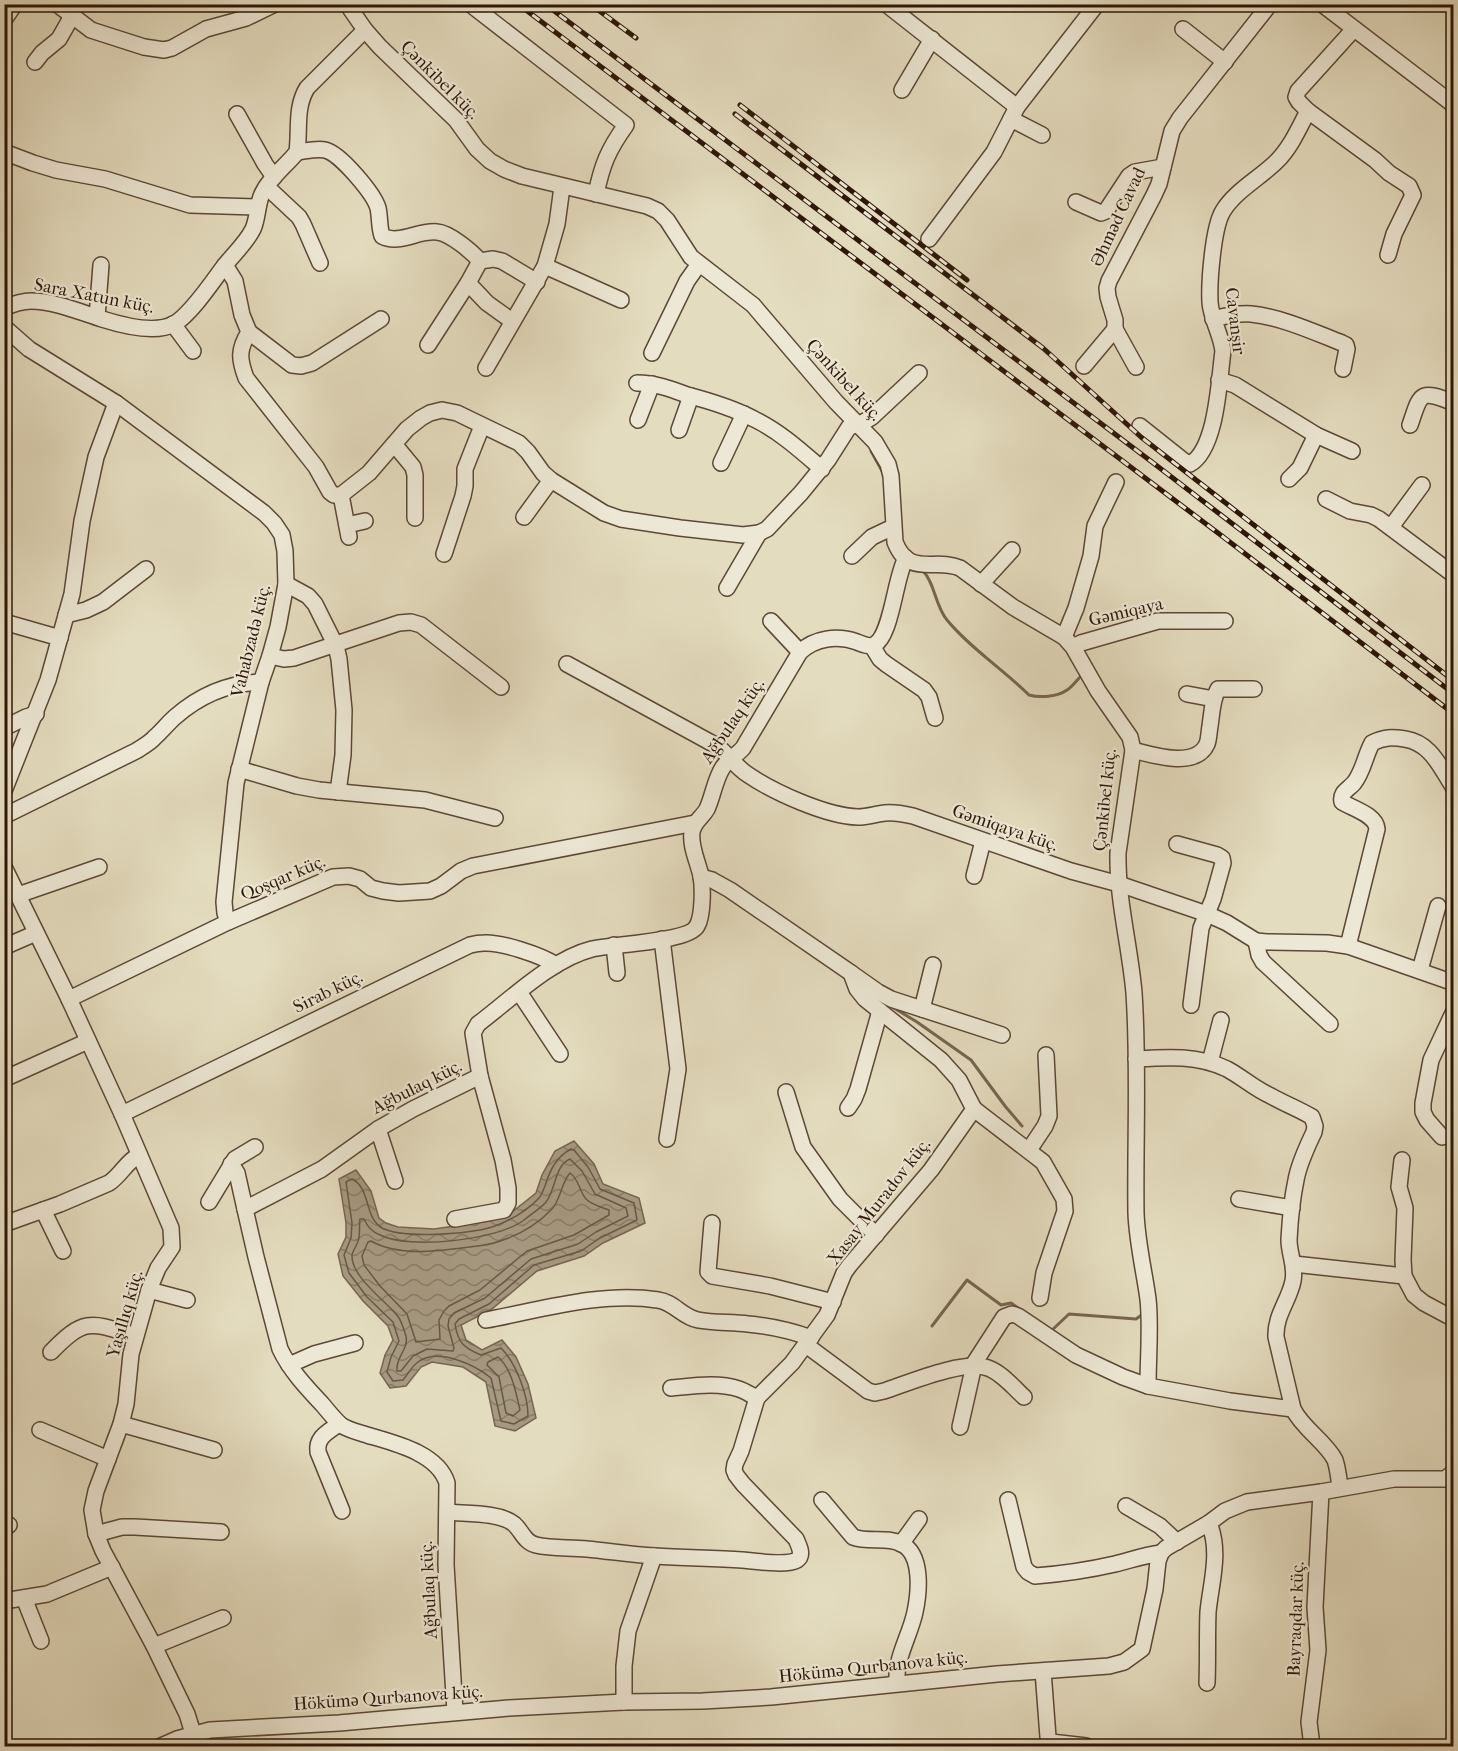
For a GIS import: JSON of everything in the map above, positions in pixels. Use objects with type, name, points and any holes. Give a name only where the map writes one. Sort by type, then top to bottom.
[{"type":"street","points":[[4,20],[15,4]]},
{"type":"street","points":[[57,4],[91,30],[144,47],[164,50],[206,29],[246,18],[274,4]]},
{"type":"street","name":"Çənkibel küç.","points":[[347,4],[380,47],[456,120],[477,149],[490,161],[522,176],[647,206],[658,211],[699,264],[753,305],[836,402],[875,442],[888,464],[897,548],[906,558]]},
{"type":"street","points":[[470,4],[626,125],[606,157],[596,194]]},
{"type":"street","points":[[886,4],[932,39],[1014,113],[1042,135]]},
{"type":"street","points":[[929,239],[994,152],[1014,113],[1097,4]]},
{"type":"street","name":"Əhməd Cavad","points":[[1136,367],[1115,329],[1115,320],[1108,297],[1109,281],[1159,184],[1172,131],[1270,4]]},
{"type":"street","points":[[1322,4],[1454,105]]},
{"type":"street","points":[[35,62],[59,39],[72,16]]},
{"type":"street","points":[[1183,29],[1226,62]]},
{"type":"street","points":[[1354,29],[1298,91],[1296,97],[1308,111],[1409,186],[1413,195],[1394,234],[1388,255]]},
{"type":"street","points":[[365,30],[307,88],[301,98],[298,113],[297,152],[323,149],[332,152],[373,198],[377,206],[382,236],[395,240],[437,232],[448,235],[480,261]]},
{"type":"street","points":[[902,90],[932,39]]},
{"type":"street","name":"Cavanşir","points":[[1140,426],[1190,464],[1205,447],[1211,432],[1223,351],[1210,303],[1211,270],[1218,220],[1228,204],[1281,157],[1298,132],[1308,111]]},
{"type":"street","points":[[237,114],[265,164],[271,182],[303,224],[320,263]]},
{"type":"street","points":[[4,152],[56,170],[105,179],[190,206],[258,207]]},
{"type":"street","name":"Sara Xatun küç.","points":[[4,308],[31,301],[52,304],[119,324],[157,328],[173,324],[184,316],[204,294],[225,265],[244,245],[256,222],[262,194],[297,152]]},
{"type":"street","points":[[1076,202],[1101,213],[1106,211],[1129,176],[1135,172],[1163,167]]},
{"type":"street","points":[[486,368],[545,266],[557,224],[562,187]]},
{"type":"street","points":[[480,261],[493,259],[502,261],[537,282]]},
{"type":"street","points":[[428,345],[480,261]]},
{"type":"street","points":[[652,353],[687,281],[699,264]]},
{"type":"street","points":[[97,317],[101,265]]},
{"type":"street","points":[[225,265],[235,281],[242,315],[249,332],[292,365],[312,363],[381,319]]},
{"type":"street","points":[[545,266],[621,300]]},
{"type":"street","points":[[468,282],[487,303],[512,321]]},
{"type":"street","points":[[1213,319],[1252,314],[1286,322],[1342,343],[1347,349],[1343,369]]},
{"type":"street","points":[[173,324],[193,351]]},
{"type":"street","name":"Vahabzadə küç.","points":[[4,327],[29,349],[116,403],[264,513],[282,535],[286,584],[278,627],[261,682],[239,769],[224,902],[228,922]]},
{"type":"street","points":[[1084,366],[1115,329]]},
{"type":"street","points":[[249,332],[240,353],[246,378],[316,467],[334,495],[341,495],[369,473],[407,429],[430,413],[442,410],[457,413],[519,444],[551,480],[604,513],[621,519],[743,535],[759,533],[767,529],[822,469],[849,427],[872,417],[919,373]]},
{"type":"street","points":[[1219,380],[1235,385],[1316,435],[1352,451]]},
{"type":"street","points":[[638,420],[645,383],[744,414],[795,445],[822,469]]},
{"type":"street","points":[[1410,426],[1419,399],[1424,395],[1432,394],[1454,403]]},
{"type":"street","points":[[679,430],[691,396]]},
{"type":"street","points":[[4,791],[48,680],[72,594],[82,521],[96,457],[116,403]]},
{"type":"street","points":[[721,464],[744,414]]},
{"type":"street","points":[[444,554],[465,486],[465,469],[482,426]]},
{"type":"street","points":[[1289,478],[1300,468],[1316,435]]},
{"type":"street","points":[[394,444],[413,467],[415,518]]},
{"type":"street","points":[[524,517],[551,480]]},
{"type":"street","points":[[771,621],[800,652],[824,639],[850,640],[872,646],[880,639],[889,620],[901,567],[906,558],[917,564],[953,565],[960,568],[1013,607],[1069,642],[1091,556],[1095,526],[1116,482]]},
{"type":"street","points":[[1391,527],[1422,485]]},
{"type":"street","points":[[341,495],[348,531],[365,521]]},
{"type":"street","points":[[1326,499],[1350,511],[1371,515],[1391,527],[1454,575]]},
{"type":"street","points":[[852,556],[872,537],[893,527]]},
{"type":"street","points":[[727,588],[759,533]]},
{"type":"street","points":[[981,584],[1012,550]]},
{"type":"street","points":[[66,615],[86,610],[103,602],[146,569]]},
{"type":"street","points":[[286,584],[308,596],[315,604],[336,645],[344,710],[343,755],[338,792]]},
{"type":"street","name":"Gəmiqaya","points":[[1069,642],[1081,643],[1158,621],[1225,621]]},
{"type":"street","points":[[4,622],[60,638]]},
{"type":"street","points":[[270,656],[284,659],[294,658],[399,623],[411,622],[421,625],[501,687]]},
{"type":"street","name":"Çənkibel küç.","points":[[1069,642],[1098,691],[1127,731],[1133,750],[1118,853],[1119,899],[1130,957],[1134,994],[1136,1215],[1149,1312],[1148,1386]]},
{"type":"street","points":[[872,646],[880,659],[924,690],[935,718]]},
{"type":"street","name":"Ağbulaq küç.","points":[[455,1712],[446,1565],[447,1484],[444,1474],[438,1466],[399,1445],[349,1430],[339,1424],[299,1380],[280,1349],[245,1209],[322,1169],[378,1129],[413,1109],[480,1076],[473,1033],[478,1024],[556,965],[592,949],[662,939],[694,931],[700,917],[701,877],[692,833],[695,823],[706,811],[720,773],[730,759],[743,748],[800,652]]},
{"type":"street","name":"Gəmiqaya küç.","points":[[567,664],[717,746],[748,775],[818,809],[860,817],[886,813],[913,816],[1071,871],[1119,884],[1207,914],[1256,940],[1348,946],[1454,983]]},
{"type":"street","points":[[4,816],[136,751],[154,739],[175,717],[193,703],[211,693],[234,684],[261,682]]},
{"type":"street","points":[[1133,750],[1156,756],[1181,758],[1199,754],[1208,742],[1216,691],[1221,688],[1254,689]]},
{"type":"street","points":[[1187,694],[1214,699]]},
{"type":"street","points":[[4,728],[36,714]]},
{"type":"street","points":[[1348,946],[1377,823],[1342,802],[1341,798],[1360,774],[1372,743],[1383,738],[1395,737],[1421,743],[1454,788]]},
{"type":"street","points":[[239,769],[297,786],[425,800],[495,818]]},
{"type":"street","name":"Qoşqar küç.","points":[[69,999],[228,922],[333,877],[341,875],[360,879],[371,888],[383,891],[399,893],[430,891],[473,866],[695,823]]},
{"type":"street","points":[[974,876],[983,841]]},
{"type":"street","points":[[1177,844],[1217,855],[1222,858],[1223,863],[1213,899],[1201,928],[1191,1005]]},
{"type":"street","name":"Yaşıllıq küç.","points":[[4,867],[69,999],[171,1228],[172,1247],[158,1268],[148,1290],[135,1336],[129,1365],[126,1404],[93,1502],[93,1522],[96,1534],[112,1567],[187,1714],[196,1740]]},
{"type":"street","points":[[18,895],[99,867]]},
{"type":"street","points":[[701,877],[730,890],[891,999],[1002,1035]]},
{"type":"street","points":[[1420,970],[1438,906]]},
{"type":"street","points":[[4,947],[36,933]]},
{"type":"street","points":[[662,939],[678,1069],[667,1139]]},
{"type":"street","points":[[1256,940],[1263,962],[1330,1024]]},
{"type":"street","name":"Sirab küç.","points":[[122,1114],[470,945],[482,942],[497,944],[548,960],[556,965]]},
{"type":"street","points":[[614,945],[617,973]]},
{"type":"street","points":[[922,1009],[933,965]]},
{"type":"street","points":[[851,973],[857,989],[865,999],[941,1060],[959,1080],[974,1109],[1043,1162],[1052,1176],[1064,1199],[1065,1211],[1044,1273],[1040,1298]]},
{"type":"street","points":[[519,992],[560,1054]]},
{"type":"street","points":[[848,1108],[858,1089],[880,1011]]},
{"type":"street","points":[[1442,1137],[1427,1120],[1423,1112],[1423,1103],[1431,1060],[1454,1011]]},
{"type":"street","points":[[1210,1062],[1221,1020]]},
{"type":"street","points":[[4,1079],[88,1041]]},
{"type":"street","points":[[1029,1150],[1045,1126],[1048,1116],[1046,1055]]},
{"type":"street","points":[[1136,1059],[1175,1056],[1210,1062],[1228,1070],[1269,1096],[1312,1117],[1314,1132],[1296,1179],[1292,1208],[1289,1242],[1294,1264],[1293,1281],[1279,1313],[1276,1337],[1293,1409],[1305,1427],[1330,1452],[1335,1462],[1340,1488]]},
{"type":"street","points":[[455,1219],[504,1210],[508,1203],[508,1188],[502,1160],[480,1076]]},
{"type":"street","points":[[786,1092],[803,1147],[840,1199],[876,1235]]},
{"type":"street","name":"Xasay Muradov küç.","points":[[447,1512],[504,1519],[514,1524],[525,1539],[533,1545],[546,1547],[571,1547],[654,1556],[789,1562],[797,1560],[801,1555],[801,1548],[796,1539],[743,1484],[734,1470],[757,1398],[792,1363],[808,1342],[827,1315],[844,1273],[931,1170],[974,1109]]},
{"type":"street","points":[[378,1129],[395,1181]]},
{"type":"street","points":[[208,1202],[235,1159],[255,1147]]},
{"type":"street","points":[[4,1224],[109,1183],[117,1178],[131,1159],[139,1155]]},
{"type":"street","points":[[1402,1160],[1399,1187],[1405,1208],[1404,1276],[1414,1295],[1454,1319]]},
{"type":"street","points":[[231,1164],[237,1173],[245,1209]]},
{"type":"street","points":[[1239,1199],[1292,1208]]},
{"type":"street","points":[[43,1210],[63,1251]]},
{"type":"street","points":[[712,1223],[708,1272],[712,1276],[770,1286],[833,1302]]},
{"type":"street","points":[[1294,1264],[1404,1276]]},
{"type":"street","points":[[148,1290],[187,1300]]},
{"type":"street","points":[[486,1320],[612,1297],[661,1300],[671,1304],[686,1316],[697,1320],[750,1324],[800,1334],[868,1391],[875,1393],[953,1369],[974,1365],[987,1367],[998,1373],[1024,1397]]},
{"type":"street","points":[[960,1427],[974,1365],[1004,1317],[1012,1314],[1076,1355],[1148,1386],[1230,1401],[1293,1409]]},
{"type":"street","points":[[51,1352],[69,1333],[90,1325],[103,1326],[135,1336]]},
{"type":"street","points":[[289,1365],[314,1354],[355,1343]]},
{"type":"street","points":[[671,1388],[726,1386],[741,1389],[757,1398]]},
{"type":"street","points":[[121,1424],[214,1450]]},
{"type":"street","points":[[339,1424],[319,1439],[317,1445],[342,1511]]},
{"type":"street","points":[[40,1430],[108,1460]]},
{"type":"street","points":[[1008,1500],[1024,1567],[1035,1576],[1083,1570],[1161,1553],[1225,1511],[1247,1502],[1394,1479],[1451,1478]]},
{"type":"street","name":"Bayraqdar küç.","points":[[1312,1746],[1309,1722],[1318,1650],[1315,1607],[1321,1492]]},
{"type":"street","points":[[822,1500],[853,1537],[860,1540],[894,1541],[912,1553],[917,1563],[915,1612],[897,1667],[897,1683]]},
{"type":"street","points":[[1126,1506],[1160,1526],[1177,1542]]},
{"type":"street","points":[[901,1544],[919,1519]]},
{"type":"street","points":[[1208,1683],[1208,1613],[1215,1552],[1214,1533],[1209,1523]]},
{"type":"street","points":[[96,1534],[122,1527],[221,1532]]},
{"type":"street","name":"Hökümə Qurbanova küç.","points":[[161,1746],[177,1739],[196,1740],[210,1730],[624,1702],[771,1697],[897,1683],[1109,1666],[1124,1662],[1142,1649],[1161,1553]]},
{"type":"street","points":[[624,1702],[624,1666],[628,1631],[654,1556]]},
{"type":"street","points":[[4,1601],[48,1594],[112,1567]]},
{"type":"street","points":[[24,1598],[41,1641]]},
{"type":"street","points":[[154,1646],[222,1618]]},
{"type":"street","points":[[1042,1671],[1048,1737],[1051,1742],[1086,1746]]},
{"type":"water","points":[[574,1141],[594,1164],[603,1184],[639,1198],[645,1223],[603,1243],[584,1256],[537,1271],[492,1309],[461,1325],[466,1340],[482,1350],[502,1340],[516,1357],[528,1384],[536,1418],[515,1431],[495,1426],[486,1382],[463,1367],[432,1362],[421,1367],[406,1386],[390,1388],[380,1373],[385,1355],[393,1340],[388,1326],[363,1301],[343,1276],[338,1254],[346,1237],[346,1223],[339,1179],[356,1170],[371,1191],[379,1218],[398,1227],[434,1229],[489,1221],[512,1212],[536,1193],[542,1175],[555,1151]]},
{"type":"waterway","points":[[871,451],[882,471]]},
{"type":"waterway","points":[[923,571],[947,620],[966,640],[1029,695],[1043,697],[1058,694],[1069,689],[1081,676]]},
{"type":"waterway","points":[[889,1005],[971,1060],[1022,1126]]},
{"type":"waterway","points":[[932,1326],[967,1280],[1001,1305],[1011,1303],[1021,1310]]},
{"type":"waterway","points":[[1051,1331],[1069,1314],[1136,1319],[1143,1314]]},
{"type":"railway","points":[[518,4],[1454,714]]},
{"type":"railway","points":[[545,4],[1152,462],[1454,694]]},
{"type":"railway","points":[[590,4],[636,38]]},
{"type":"railway","points":[[740,105],[967,280]]},
{"type":"railway","points":[[735,114],[1043,348],[1141,437],[1454,681]]}]
